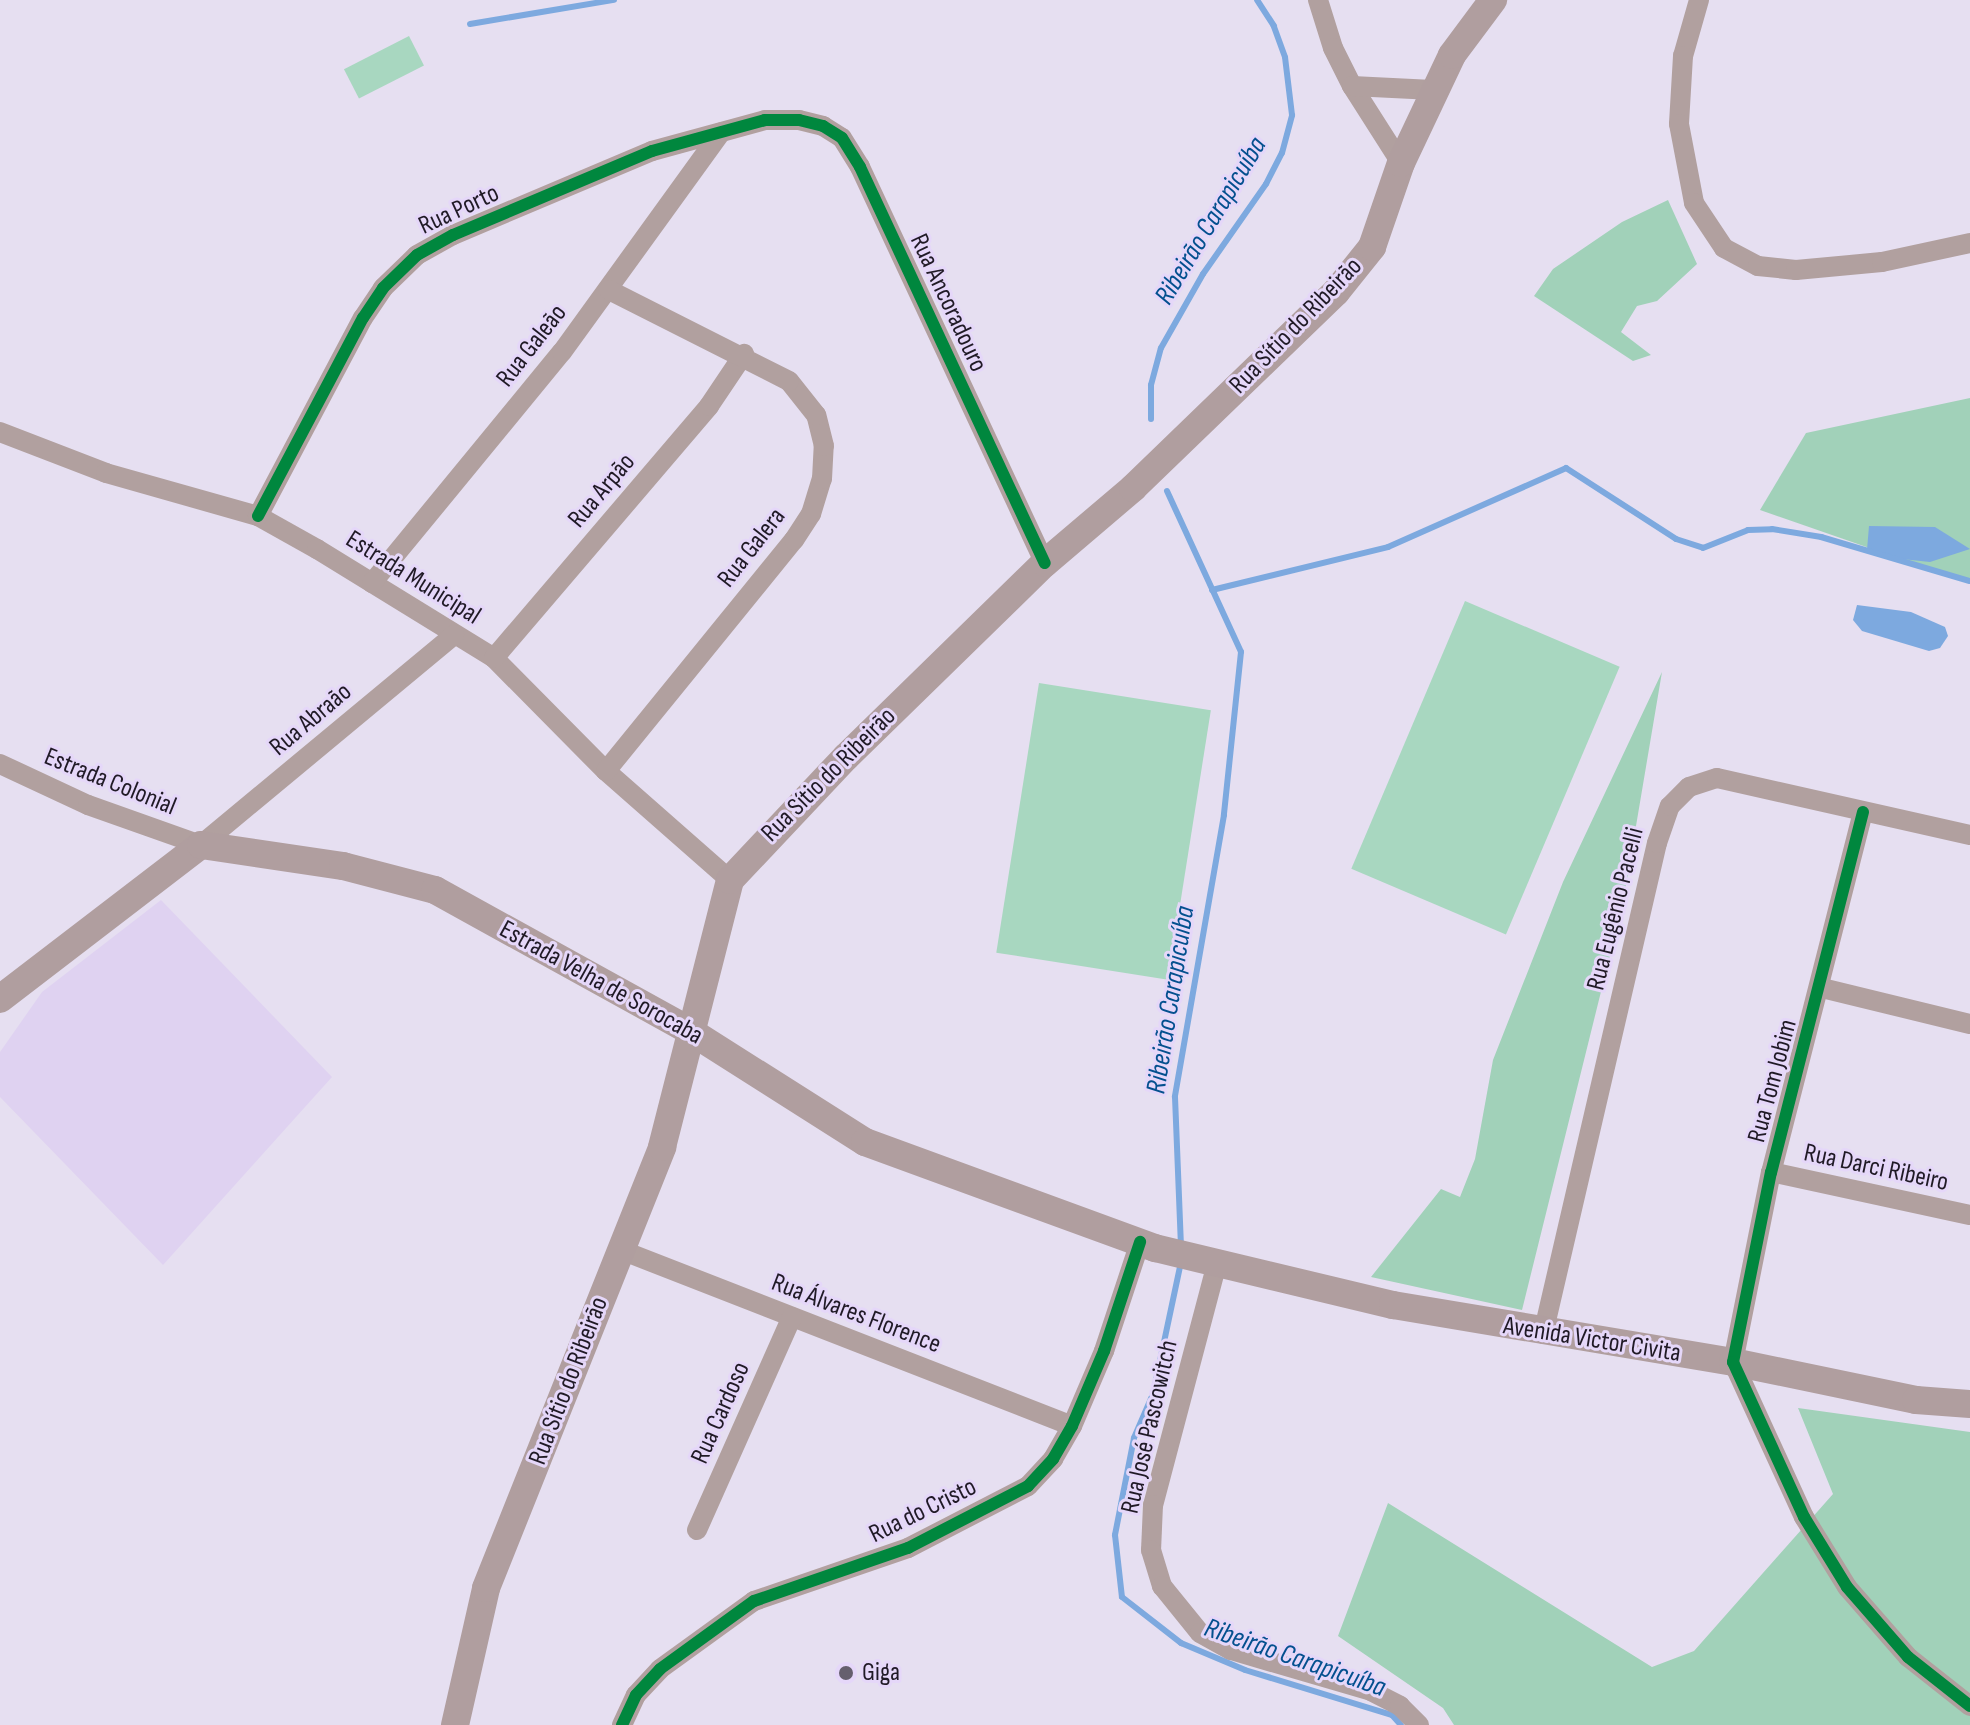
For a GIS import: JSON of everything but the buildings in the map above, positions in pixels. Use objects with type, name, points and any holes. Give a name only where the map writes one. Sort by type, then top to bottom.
[{"type":"main road","name":"Rua Sítio do Ribeirão","points":[[455,1725],[486,1588],[662,1147],[730,880],[814,789],[1045,563],[1133,488],[1336,292],[1372,247],[1401,163],[1433,90],[1479,13],[1493,0]]},
{"type":"main road","points":[[0,999],[201,845]]},
{"type":"main road","name":"Estrada Velha de Sorocaba","points":[[201,845],[343,866],[435,890],[690,1031],[865,1142],[1210,1265]]},
{"type":"main road","name":"Avenida Victor Civita","points":[[1210,1265],[1543,1334],[1733,1362],[1916,1400],[1970,1404]]},
{"type":"street","points":[[1318,0],[1333,48],[1352,86],[1401,163]]},
{"type":"street","points":[[1699,0],[1683,56],[1679,124],[1694,203],[1724,248],[1758,266],[1796,270],[1882,262],[1970,243]]},
{"type":"street","points":[[1352,86],[1433,90]]},
{"type":"street","name":"Rua Porto","points":[[258,516],[363,318],[383,288],[417,255],[453,235],[652,151],[765,120]]},
{"type":"street","name":"Rua Ancoradouro","points":[[765,120],[823,126],[842,138],[1045,563]]},
{"type":"street","name":"Rua Galeão","points":[[372,583],[609,290],[721,132]]},
{"type":"street","name":"Rua Galera","points":[[606,771],[811,514],[823,468],[816,415],[789,381],[744,354],[609,290]]},
{"type":"street","name":"Rua Arpão","points":[[494,658],[709,406],[744,354]]},
{"type":"street","name":"Estrada Municipal","points":[[0,432],[106,473],[258,516],[372,583],[494,658],[606,771],[730,880]]},
{"type":"street","name":"Rua Abraão","points":[[201,845],[454,635]]},
{"type":"street","name":"Estrada Colonial","points":[[0,764],[88,805],[201,845]]},
{"type":"street","name":"Rua Eugênio Pacelli","points":[[1543,1334],[1657,843],[1670,806],[1689,787],[1717,778],[1748,781],[1863,812],[1970,835]]},
{"type":"street","name":"Rua Tom Jobim","points":[[1733,1362],[1771,1172],[1822,988],[1863,812]]},
{"type":"street","points":[[1822,988],[1970,1024]]},
{"type":"street","name":"Rua Darci Ribeiro","points":[[1771,1172],[1970,1215]]},
{"type":"street","name":"Rua do Cristo","points":[[622,1725],[636,1695],[660,1669],[754,1601],[908,1548],[1028,1486],[1053,1459],[1072,1426],[1147,1245]]},
{"type":"street","name":"Rua Álvares Florence","points":[[621,1250],[1072,1426]]},
{"type":"street","name":"Rua José Pascowitch","points":[[1210,1265],[1153,1505],[1151,1550],[1162,1586],[1200,1633],[1231,1650],[1371,1691],[1400,1706],[1419,1725]]},
{"type":"street","name":"Rua Cardoso","points":[[697,1530],[792,1317]]},
{"type":"street","points":[[1733,1362],[1804,1517],[1847,1587],[1908,1657],[1970,1706]]},
{"type":"shaded area","points":[[161,900],[332,1077],[163,1265],[0,1097],[0,1052],[42,992]]},
{"type":"green space","points":[[409,36],[424,65],[359,99],[344,69]]},
{"type":"green space","points":[[1668,200],[1697,264],[1657,301],[1637,306],[1621,332],[1651,355],[1633,361],[1534,296],[1553,269],[1622,222]]},
{"type":"green space","points":[[1970,398],[1970,583],[1760,510],[1806,433]]},
{"type":"green space","points":[[1465,601],[1620,667],[1506,935],[1351,869]]},
{"type":"green space","points":[[1662,672],[1623,903],[1522,1310],[1371,1277],[1441,1189],[1460,1197],[1475,1159],[1493,1060],[1563,882]]},
{"type":"green space","points":[[1039,683],[1211,710],[1168,980],[996,953]]},
{"type":"green space","points":[[1798,1408],[1970,1432],[1970,1725],[1454,1725],[1443,1708],[1338,1636],[1388,1503],[1652,1667],[1694,1651],[1833,1494]]},
{"type":"water","points":[[1869,526],[1935,527],[1970,549],[1930,562],[1902,559],[1867,550]]},
{"type":"water","points":[[1857,605],[1911,612],[1945,627],[1948,636],[1940,648],[1929,651],[1862,631],[1853,620]]},
{"type":"waterway","points":[[470,24],[614,0]]},
{"type":"waterway","name":"Ribeirão Carapicuíba","points":[[1151,419],[1151,385],[1161,348],[1203,274],[1266,184],[1282,153],[1292,115],[1285,57],[1274,26],[1257,0]]},
{"type":"waterway","points":[[1212,590],[1388,547],[1566,468],[1676,539],[1703,548],[1748,530],[1772,529],[1821,537],[1970,581]]},
{"type":"waterway","name":"Ribeirão Carapicuíba","points":[[1167,491],[1241,652],[1224,815],[1175,1097],[1181,1246]]},
{"type":"waterway","name":"Ribeirão Carapicuíba","points":[[1181,1262],[1153,1394],[1134,1438],[1115,1535],[1122,1597],[1181,1643],[1245,1670],[1392,1715],[1401,1725]]},
{"type":"cycle path","points":[[258,516],[363,318],[383,288],[417,255],[453,235],[652,151],[765,120],[799,120],[823,126],[842,138],[860,167],[1045,563]]},
{"type":"cycle path","points":[[1863,812],[1771,1172],[1733,1362],[1804,1517],[1847,1587],[1908,1657],[1970,1706]]},
{"type":"cycle path","points":[[622,1725],[636,1695],[660,1669],[754,1601],[908,1548],[1028,1486],[1053,1459],[1072,1426],[1104,1351],[1140,1242]]},
{"type":"place","name":"Giga","points":[[846,1673]]}]
